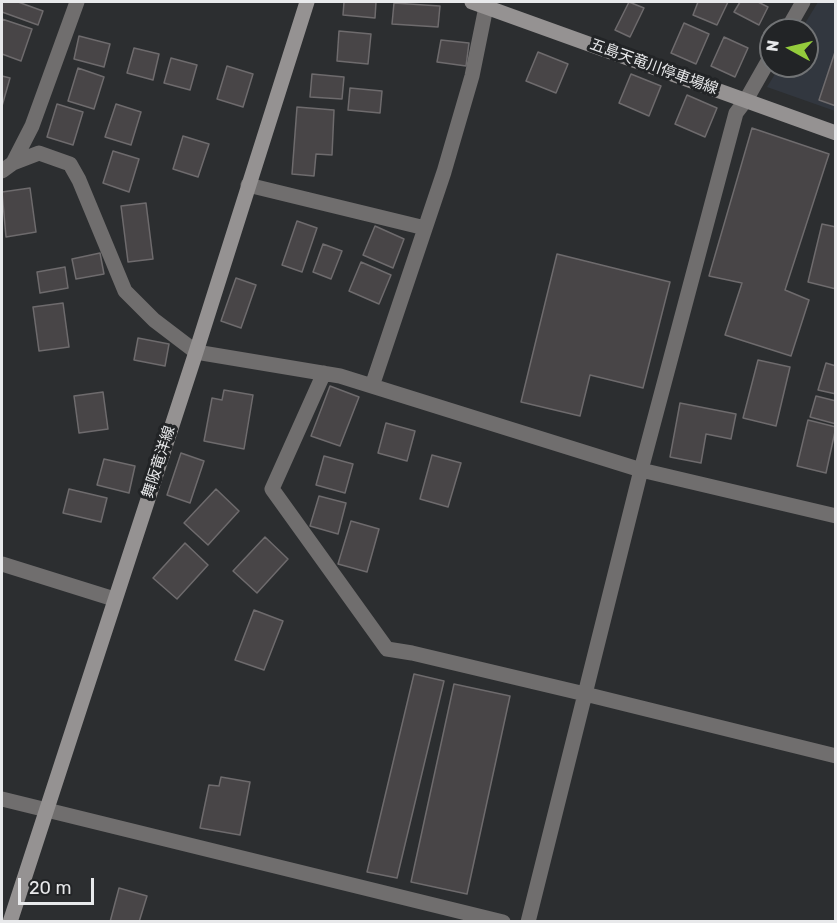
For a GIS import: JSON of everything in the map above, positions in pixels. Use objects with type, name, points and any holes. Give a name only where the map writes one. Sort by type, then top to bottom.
[{"type":"main road","name":"舞阪竜洋線","points":[[10,921],[196,352],[307,2]]},
{"type":"main road","name":"五島天竜川停車場線","points":[[477,3],[836,133]]},
{"type":"street","points":[[7,167],[32,126],[77,2]]},
{"type":"street","points":[[794,18],[803,2]]},
{"type":"street","points":[[372,386],[444,172],[472,76],[477,3]]},
{"type":"street","points":[[528,921],[641,470],[736,113],[759,78]]},
{"type":"street","points":[[7,167],[39,153],[69,164],[79,180],[125,291],[154,320],[196,352],[340,376],[641,470],[836,516]]},
{"type":"street","points":[[248,185],[425,228]]},
{"type":"street","points":[[324,373],[272,489],[387,649],[585,694],[836,756]]},
{"type":"street","points":[[2,564],[114,599]]},
{"type":"street","points":[[2,799],[503,921]]},
{"type":"shaded area","points":[[818,2],[835,2],[835,111],[767,87],[773,78],[819,78],[819,18],[808,18]]},
{"type":"building","points":[[2,2],[18,2],[43,11],[38,25],[2,12]]},
{"type":"building","points":[[344,2],[376,2],[375,18],[343,15]]},
{"type":"building","points":[[629,2],[644,8],[630,37],[615,30]]},
{"type":"building","points":[[698,2],[728,2],[717,25],[693,15]]},
{"type":"building","points":[[740,2],[758,2],[768,7],[762,18],[759,18],[759,25],[734,12]]},
{"type":"building","points":[[394,3],[440,6],[438,27],[392,24]]},
{"type":"building","points":[[2,19],[32,29],[21,61],[2,54]]},
{"type":"building","points":[[684,23],[709,34],[696,64],[671,53]]},
{"type":"building","points":[[339,31],[371,34],[368,64],[337,61]]},
{"type":"building","points":[[79,36],[110,44],[104,67],[74,59]]},
{"type":"building","points":[[724,37],[748,48],[735,77],[711,66]]},
{"type":"building","points":[[441,40],[469,43],[466,66],[437,62]]},
{"type":"building","points":[[134,48],[159,54],[153,80],[127,73]]},
{"type":"building","points":[[836,49],[836,106],[819,100]]},
{"type":"building","points":[[538,52],[568,64],[556,93],[526,81]]},
{"type":"building","points":[[171,58],[197,65],[190,90],[164,83]]},
{"type":"building","points":[[227,66],[253,74],[243,107],[217,99]]},
{"type":"building","points":[[78,68],[104,77],[94,109],[68,101]]},
{"type":"building","points":[[312,74],[344,77],[342,99],[310,97]]},
{"type":"building","points":[[631,74],[661,86],[649,116],[619,103]]},
{"type":"building","points":[[2,76],[10,78],[2,106]]},
{"type":"building","points":[[350,88],[382,91],[380,113],[348,110]]},
{"type":"building","points":[[687,95],[717,108],[705,137],[675,124]]},
{"type":"building","points":[[57,104],[83,112],[73,145],[47,137]]},
{"type":"building","points":[[116,104],[141,112],[131,145],[105,137]]},
{"type":"building","points":[[297,107],[334,110],[332,155],[316,154],[314,176],[292,174]]},
{"type":"building","points":[[752,128],[829,154],[785,290],[809,300],[791,356],[725,335],[742,283],[709,276]]},
{"type":"building","points":[[183,136],[209,144],[198,177],[173,169]]},
{"type":"building","points":[[113,151],[139,159],[129,192],[103,183]]},
{"type":"building","points":[[30,188],[36,232],[6,237],[2,192]]},
{"type":"building","points":[[146,203],[153,259],[128,262],[121,206]]},
{"type":"building","points":[[297,221],[317,228],[302,272],[282,265]]},
{"type":"building","points":[[822,224],[836,227],[836,289],[808,282]]},
{"type":"building","points":[[375,226],[404,239],[393,268],[363,255]]},
{"type":"building","points":[[323,244],[342,251],[331,279],[313,272]]},
{"type":"building","points":[[100,253],[104,274],[76,279],[72,259]]},
{"type":"building","points":[[557,254],[670,282],[643,388],[590,375],[580,416],[521,402]]},
{"type":"building","points":[[361,262],[391,275],[379,304],[349,291]]},
{"type":"building","points":[[65,267],[68,288],[40,293],[37,272]]},
{"type":"building","points":[[236,278],[256,285],[241,328],[221,321]]},
{"type":"building","points":[[63,303],[69,347],[39,351],[33,307]]},
{"type":"building","points":[[138,338],[169,344],[165,366],[134,360]]},
{"type":"building","points":[[758,360],[790,367],[776,426],[743,418]]},
{"type":"building","points":[[826,363],[836,366],[836,394],[818,390]]},
{"type":"building","points":[[330,386],[359,397],[340,446],[311,436]]},
{"type":"building","points":[[224,390],[253,395],[244,449],[204,441],[212,398],[222,400]]},
{"type":"building","points":[[103,392],[108,429],[79,433],[74,396]]},
{"type":"building","points":[[816,396],[836,401],[836,424],[810,417]]},
{"type":"building","points":[[680,403],[736,414],[731,439],[706,434],[701,463],[670,457]]},
{"type":"building","points":[[808,420],[836,427],[826,473],[797,466]]},
{"type":"building","points":[[386,423],[415,431],[407,461],[378,453]]},
{"type":"building","points":[[181,453],[204,461],[190,503],[167,495]]},
{"type":"building","points":[[432,455],[461,463],[448,507],[420,499]]},
{"type":"building","points":[[324,456],[353,464],[345,493],[316,485]]},
{"type":"building","points":[[104,459],[135,466],[129,493],[97,485]]},
{"type":"building","points":[[69,489],[107,498],[101,522],[63,513]]},
{"type":"building","points":[[216,489],[239,511],[208,545],[184,523]]},
{"type":"building","points":[[319,496],[346,503],[338,534],[310,526]]},
{"type":"building","points":[[351,521],[379,529],[367,572],[338,564]]},
{"type":"building","points":[[265,537],[288,559],[257,593],[233,571]]},
{"type":"building","points":[[185,543],[208,565],[177,599],[153,578]]},
{"type":"building","points":[[254,610],[283,621],[264,670],[235,660]]},
{"type":"building","points":[[414,674],[444,681],[397,878],[367,872]]},
{"type":"building","points":[[454,684],[510,696],[467,894],[411,882]]},
{"type":"building","points":[[221,777],[250,782],[240,835],[200,828],[209,785],[219,786]]},
{"type":"building","points":[[119,888],[147,896],[139,922],[110,922]]}]
